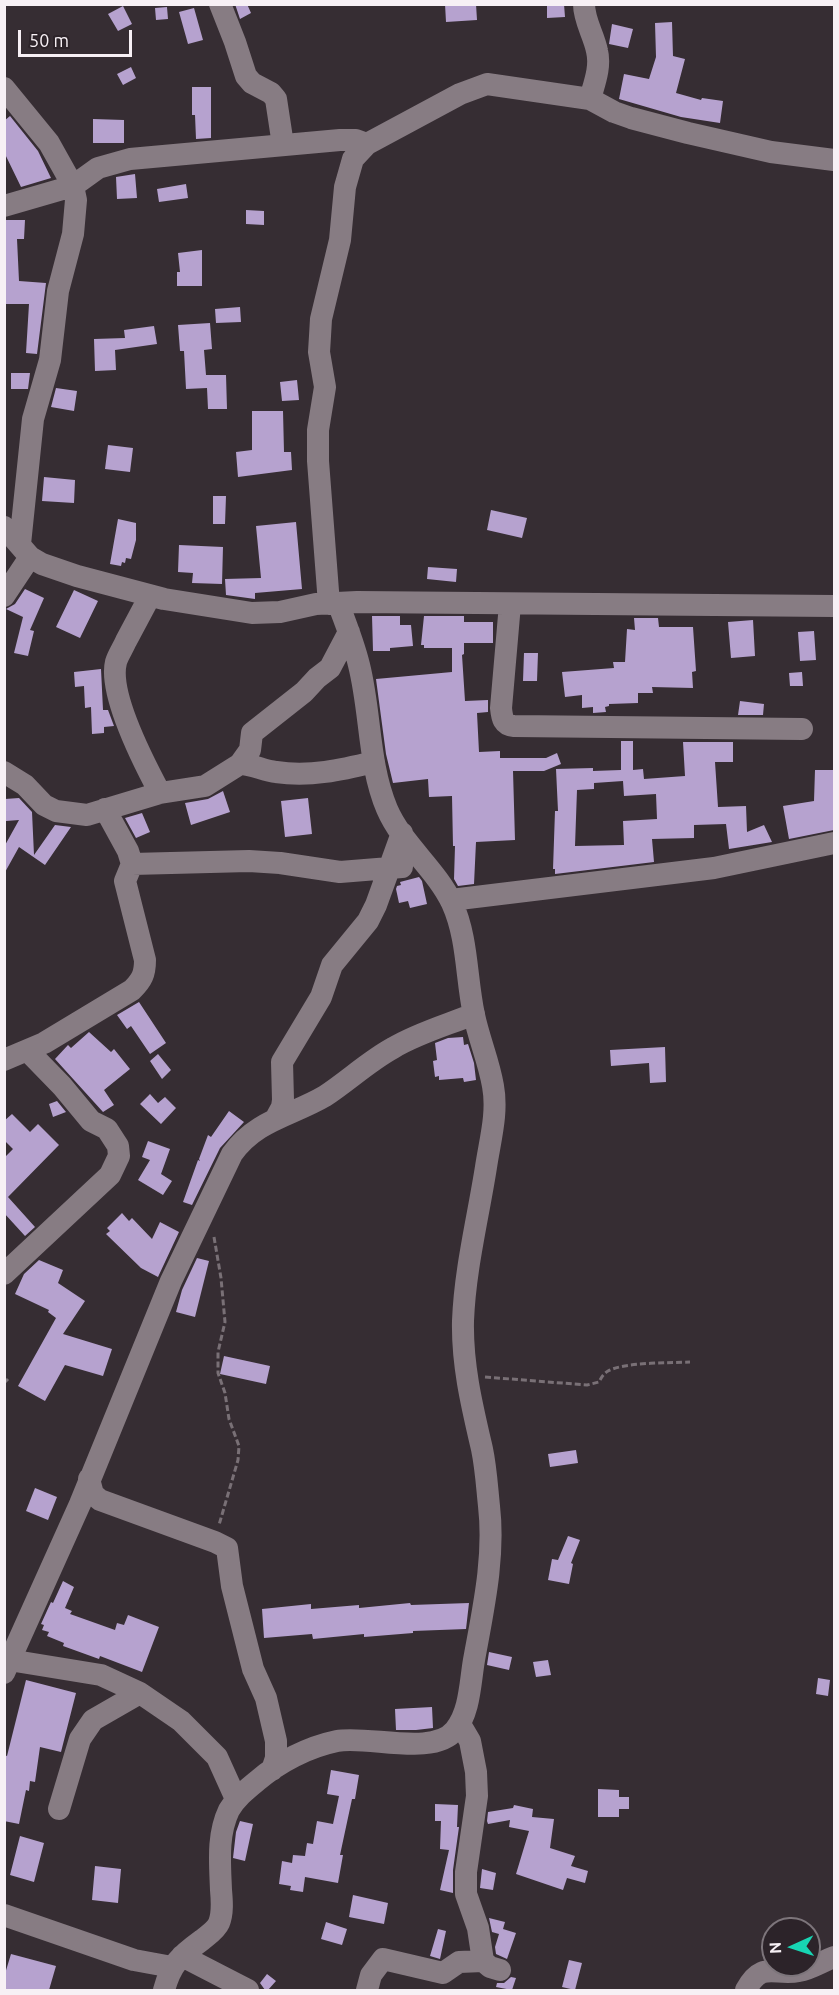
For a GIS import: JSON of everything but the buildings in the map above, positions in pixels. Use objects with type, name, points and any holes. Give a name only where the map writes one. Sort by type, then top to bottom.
[{"type":"street","points":[[220,4],[236,42],[246,76],[252,83],[271,93],[276,99],[283,146]]},
{"type":"street","points":[[584,4],[598,61],[590,99]]},
{"type":"street","points":[[165,1990],[177,1961],[220,1922],[222,1908],[221,1833],[227,1813],[236,1799],[291,1757],[338,1741],[432,1742],[446,1739],[453,1734],[466,1709],[489,1578],[490,1512],[483,1453],[466,1376],[463,1319],[466,1285],[494,1115],[493,1084],[474,1014],[461,931],[451,900],[388,812],[374,762],[360,666],[349,632],[333,604],[318,461],[318,430],[325,387],[319,351],[321,319],[340,240],[345,187],[353,159],[366,144],[460,94],[487,84],[590,99],[631,118],[752,149],[834,160]]},
{"type":"street","points":[[4,88],[49,143],[73,186],[76,200],[75,219],[58,291],[50,360],[33,419],[25,550],[4,596]]},
{"type":"street","points":[[4,206],[73,186],[98,168],[130,159],[348,140],[366,144]]},
{"type":"street","points":[[4,527],[25,550],[42,564],[150,596],[252,614],[280,612],[316,604],[357,602],[834,606]]},
{"type":"street","points":[[150,596],[116,662],[115,675],[130,731],[160,794]]},
{"type":"street","points":[[510,604],[501,708],[506,724],[514,726],[802,729]]},
{"type":"street","points":[[4,772],[25,785],[44,805],[56,812],[87,815],[160,794],[205,786],[240,764],[250,750],[252,733],[330,668],[349,632]]},
{"type":"street","points":[[137,800],[136,781],[143,762]]},
{"type":"street","points":[[240,764],[275,772],[310,774],[333,772],[374,762]]},
{"type":"street","points":[[4,1060],[28,1051],[98,1011],[132,990],[142,981],[146,971],[145,960],[125,881],[132,864],[128,851],[105,809]]},
{"type":"street","points":[[276,1118],[283,1100],[282,1062],[321,997],[332,965],[368,921],[402,833]]},
{"type":"street","points":[[451,900],[714,868],[834,843]]},
{"type":"street","points":[[132,864],[249,861],[280,863],[327,871],[389,869],[424,862]]},
{"type":"street","points":[[236,1799],[217,1757],[182,1721],[140,1693],[101,1675],[7,1666],[80,1504],[171,1281],[232,1154],[242,1140],[276,1118],[303,1108],[326,1095],[399,1044],[474,1014]]},
{"type":"street","points":[[4,1274],[110,1175],[119,1156],[118,1146],[107,1129],[90,1121],[55,1078],[28,1051]]},
{"type":"street","points":[[89,1479],[93,1494],[100,1500],[215,1542],[224,1546],[228,1551],[232,1586],[253,1669],[266,1698],[277,1748],[272,1770]]},
{"type":"street","points":[[59,1809],[80,1739],[93,1720],[140,1693]]},
{"type":"street","points":[[367,1990],[371,1976],[383,1959],[443,1973],[459,1962],[491,1965],[466,1894],[466,1872],[477,1796],[476,1772],[470,1741],[460,1724]]},
{"type":"street","points":[[4,1916],[134,1960],[177,1961],[248,1990]]},
{"type":"street","points":[[746,1990],[758,1974],[766,1970],[771,1980],[834,1956]]},
{"type":"path","points":[[213,1235],[221,1278],[225,1322],[218,1352],[218,1373],[225,1393],[229,1419],[239,1446],[238,1460],[215,1542]]},
{"type":"path","points":[[466,1376],[587,1385],[599,1382],[605,1372],[614,1369],[637,1365],[690,1362]]},
{"type":"path","points":[[4,1383],[8,1379]]}]
